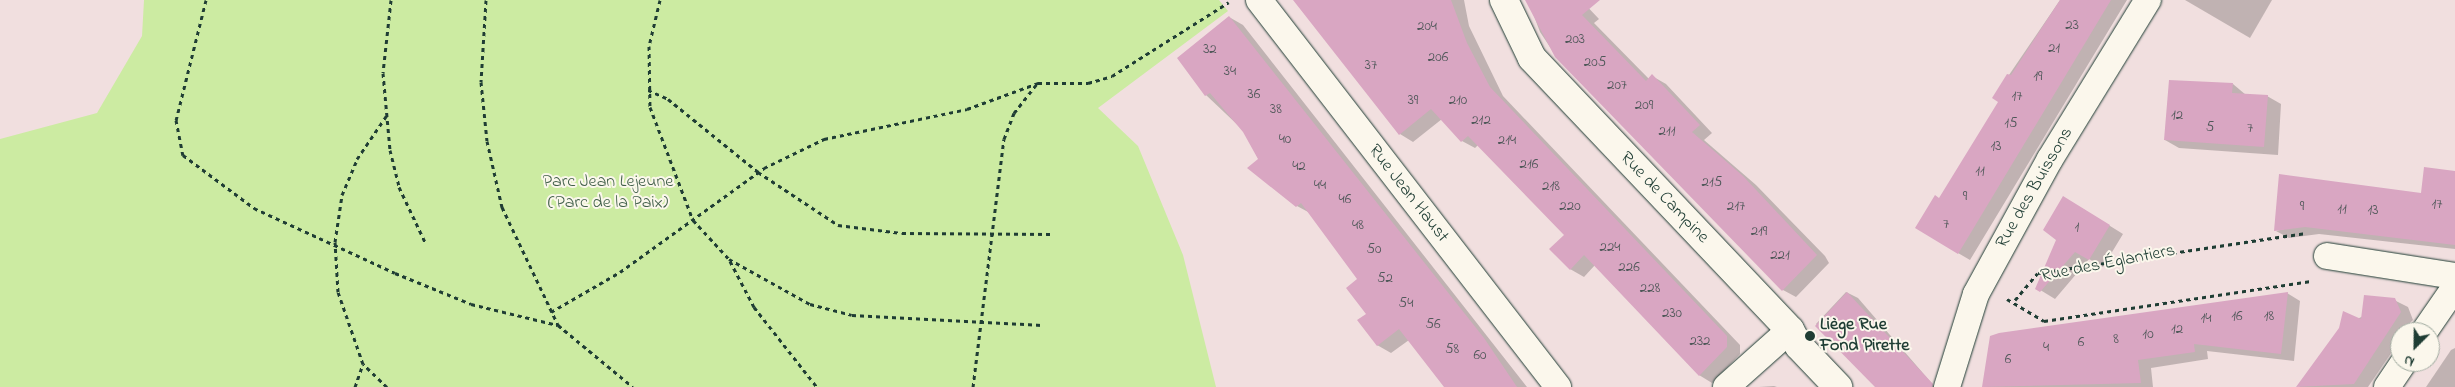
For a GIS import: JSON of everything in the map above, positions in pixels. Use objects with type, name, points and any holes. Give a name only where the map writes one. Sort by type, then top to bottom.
[{"type":"street","name":"Rue Jean Haust","points":[[1259,0],[1558,387]]},
{"type":"street","name":"Rue de Campine","points":[[1504,0],[1532,58],[1790,330],[1799,346],[1838,387]]},
{"type":"street","name":"Rue des Buissons","points":[[1947,387],[1976,294],[2050,159],[2148,0]]},
{"type":"street","points":[[2327,256],[2455,276]]},
{"type":"street","points":[[2431,322],[2455,287]]},
{"type":"street","points":[[1726,387],[1790,330]]},
{"type":"street","points":[[2387,387],[2397,372]]},
{"type":"path","points":[[206,0],[176,120],[183,155],[254,208],[335,242],[471,304],[558,326]]},
{"type":"path","points":[[391,0],[383,73],[387,115],[399,187],[426,244]]},
{"type":"path","points":[[486,0],[481,82],[487,141],[502,207],[558,326],[633,387]]},
{"type":"path","points":[[660,0],[649,46],[648,90],[674,180],[693,220],[729,259],[754,306],[817,387]]},
{"type":"path","points":[[551,312],[620,272],[758,172],[824,139],[967,110],[1038,83],[1088,82],[1112,76],[1231,0]]},
{"type":"path","points":[[973,387],[1004,139],[1014,113],[1038,83]]},
{"type":"path","points":[[648,90],[668,99],[758,172],[838,225],[902,233],[992,231],[1051,234]]},
{"type":"path","points":[[387,115],[357,159],[342,196],[335,242],[338,292],[363,364],[387,387]]},
{"type":"path","name":"Rue des Églantiers","points":[[2307,233],[2327,256],[2317,280],[2044,321],[2015,300],[2038,273],[2227,243],[2307,233]]},
{"type":"path","points":[[729,259],[810,304],[852,315],[1042,325]]},
{"type":"path","points":[[355,387],[363,364]]},
{"type":"green space","name":"Parc Jean Lejeune (Parc de la Paix)","points":[[144,0],[1219,0],[1228,11],[1098,108],[1138,146],[1183,255],[1216,387],[0,387],[0,139],[97,113],[142,36]]},
{"type":"building","points":[[1293,0],[1451,0],[1467,43],[1490,87],[1727,336],[1727,347],[1699,376],[1584,255],[1570,270],[1549,249],[1564,235],[1468,136],[1461,142],[1431,109],[1399,135]]},
{"type":"building","points":[[1525,0],[1600,0],[1582,15],[1646,81],[1652,74],[1700,125],[1692,132],[1743,176],[1817,255],[1782,291],[1555,57]]},
{"type":"building","points":[[2060,0],[2111,0],[1958,254],[1915,228],[1935,195],[1939,198],[1998,102],[1992,98],[2007,74],[2011,75]]},
{"type":"building","points":[[1229,16],[1484,338],[1517,387],[1444,387],[1399,329],[1377,346],[1357,320],[1366,314],[1346,288],[1357,279],[1301,203],[1296,207],[1247,168],[1258,159],[1243,132],[1210,93],[1205,96],[1177,58]]},
{"type":"building","points":[[2169,80],[2233,83],[2232,93],[2268,95],[2264,147],[2164,140]]},
{"type":"building","points":[[2424,167],[2455,171],[2455,245],[2305,227],[2274,231],[2279,174],[2421,193]]},
{"type":"building","points":[[2063,196],[2110,225],[2089,260],[2075,252],[2040,292],[2035,289],[2056,240],[2043,230]]},
{"type":"building","points":[[1847,292],[1933,384],[1932,387],[1875,387],[1815,326]]},
{"type":"building","points":[[2288,292],[2281,354],[2194,344],[2195,352],[2138,360],[2141,383],[1982,387],[1990,336],[1999,333]]},
{"type":"building","points":[[2364,295],[2395,298],[2401,312],[2394,322],[2390,322],[2390,329],[2354,384],[2296,387],[2339,328],[2343,311],[2361,319]]},
{"type":"place","name":"Liège Rue Fond Pirette","points":[[1810,336]]}]
